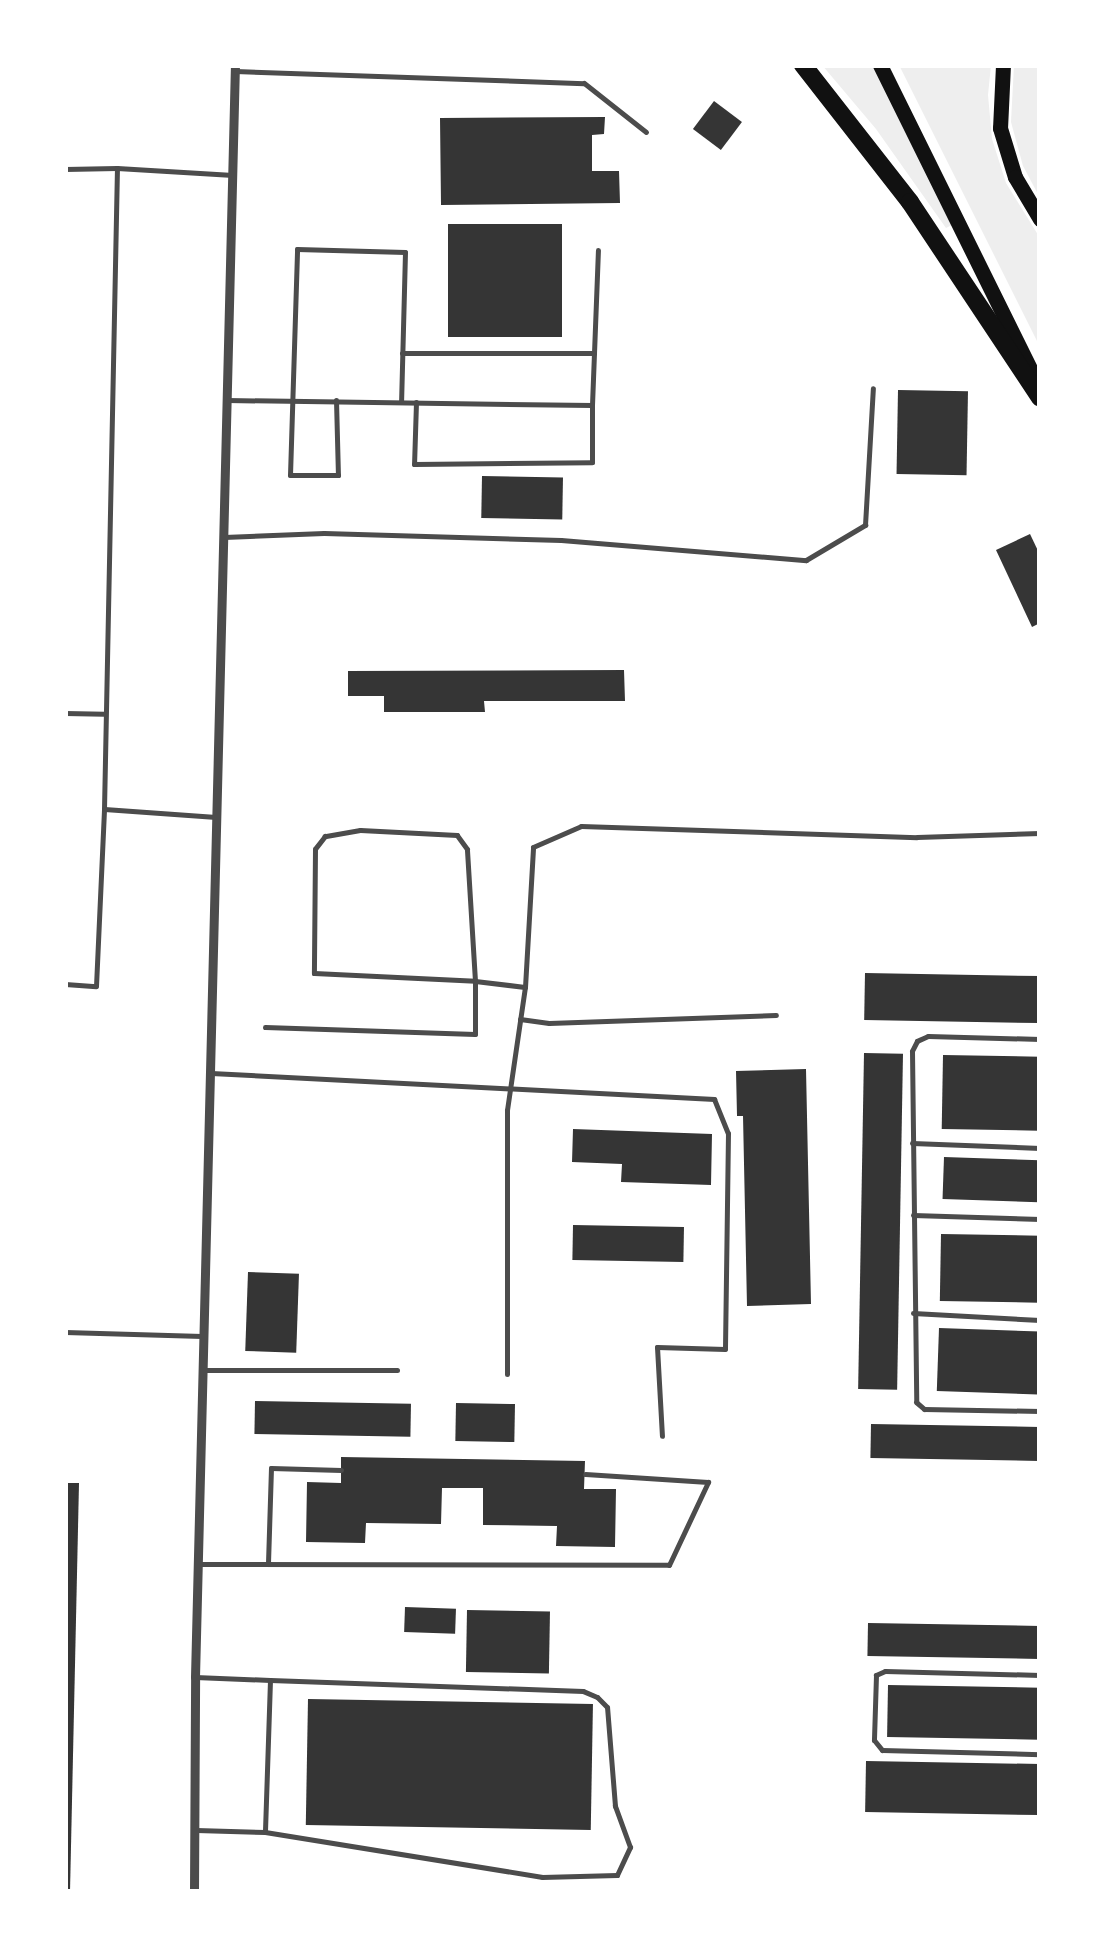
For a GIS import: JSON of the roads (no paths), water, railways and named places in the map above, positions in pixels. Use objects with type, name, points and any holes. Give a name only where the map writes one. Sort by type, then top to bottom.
[{"type":"highway","points":[[803,65],[910,202],[1040,398]]},
{"type":"main road","points":[[880,65],[1040,388]]},
{"type":"main road","points":[[1003,65],[1000,128],[1015,177],[1040,220]]},
{"type":"street","points":[[194,1892],[194,1677],[200,1564],[235,68]]},
{"type":"lane","points":[[235,68],[584,82],[646,132]]},
{"type":"lane","points":[[65,984],[96,986],[104,810],[117,168]]},
{"type":"lane","points":[[65,169],[233,175]]},
{"type":"lane","points":[[336,400],[338,475],[290,475],[297,249],[406,252],[401,401]]},
{"type":"lane","points":[[416,401],[414,464],[592,462],[598,250]]},
{"type":"lane","points":[[402,353],[594,353]]},
{"type":"lane","points":[[224,537],[324,533],[561,540],[806,560],[865,525],[873,388]]},
{"type":"lane","points":[[227,400],[592,405]]},
{"type":"lane","points":[[65,713],[104,714]]},
{"type":"lane","points":[[104,810],[216,817]]},
{"type":"lane","points":[[507,1374],[507,1110],[525,987],[533,847],[581,826],[917,837],[1040,834]]},
{"type":"lane","points":[[265,1027],[475,1034],[475,981],[467,850],[457,835],[360,830],[324,836],[315,849],[314,973],[475,981],[525,987]]},
{"type":"lane","points":[[520,1019],[549,1023],[776,1015]]},
{"type":"lane","points":[[1040,1039],[928,1036],[917,1040],[912,1051],[913,1391],[924,1408],[1040,1411]]},
{"type":"lane","points":[[211,1073],[714,1100],[728,1133],[725,1349],[657,1347],[662,1436]]},
{"type":"lane","points":[[912,1143],[1040,1148]]},
{"type":"lane","points":[[912,1215],[1040,1220]]},
{"type":"lane","points":[[913,1313],[1040,1320]]},
{"type":"lane","points":[[65,1332],[204,1336]]},
{"type":"lane","points":[[204,1370],[397,1370]]},
{"type":"lane","points":[[268,1563],[271,1468],[341,1470]]},
{"type":"lane","points":[[200,1564],[669,1565],[708,1482],[585,1474]]},
{"type":"lane","points":[[1040,1675],[884,1671],[876,1676],[874,1740],[882,1750],[1040,1754]]},
{"type":"lane","points":[[194,1677],[583,1691],[596,1696],[606,1707],[615,1806],[630,1847],[616,1875],[542,1877],[265,1832],[195,1830]]},
{"type":"lane","points":[[265,1832],[270,1680]]}]
